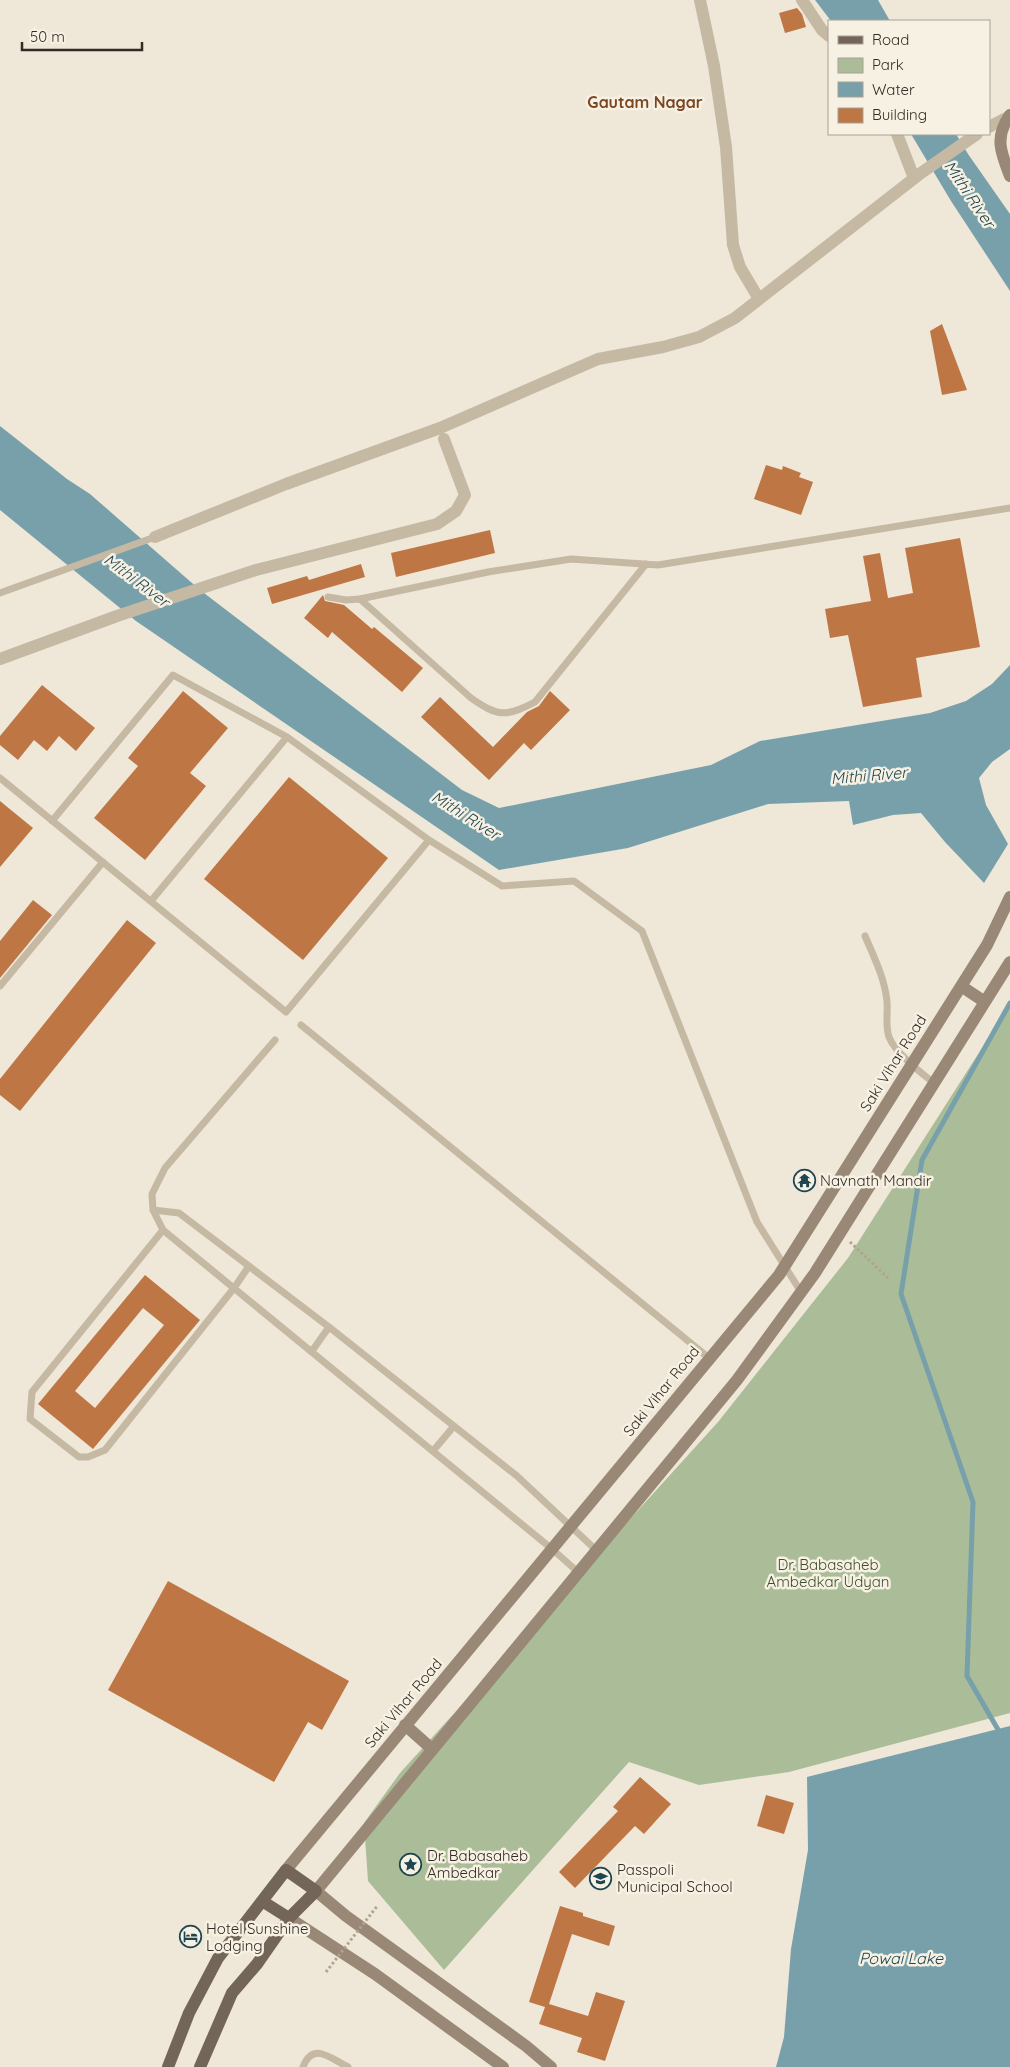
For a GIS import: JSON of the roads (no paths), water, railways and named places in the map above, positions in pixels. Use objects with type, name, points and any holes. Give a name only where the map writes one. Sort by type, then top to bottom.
[{"type":"main road","points":[[1009,116],[999,139],[1003,158],[1010,176]]},
{"type":"main road","name":"Saki Vihar Road","points":[[286,1870],[784,1266],[962,986],[987,945],[1010,897]]},
{"type":"main road","points":[[200,2067],[232,1993],[257,1964],[289,1918],[316,1891],[737,1380],[801,1292],[840,1234],[1010,962]]},
{"type":"main road","points":[[962,986],[985,1002]]},
{"type":"main road","points":[[405,1725],[432,1749]]},
{"type":"main road","points":[[168,2067],[189,2013],[218,1958],[286,1870],[316,1891],[346,1916],[526,2046],[551,2067]]},
{"type":"main road","points":[[262,1901],[375,1974],[503,2067]]},
{"type":"street","points":[[700,0],[714,66],[726,147],[733,245],[740,267],[759,299]]},
{"type":"street","points":[[802,0],[822,30],[828,35]]},
{"type":"street","points":[[990,126],[1009,116]]},
{"type":"street","points":[[898,135],[917,175]]},
{"type":"street","points":[[155,537],[286,484],[440,428],[566,372],[598,360],[699,337],[735,318],[917,175],[976,135]]},
{"type":"street","points":[[0,659],[117,616],[256,570],[437,524],[456,511],[465,495],[444,440]]},
{"type":"lane","points":[[328,596],[346,600],[360,599],[488,572],[571,559],[658,565],[1010,508]]},
{"type":"lane","points":[[0,593],[155,537]]},
{"type":"lane","points":[[360,599],[471,698],[487,709],[500,713],[516,712],[535,702],[646,564]]},
{"type":"lane","points":[[52,821],[172,675],[286,737],[428,840],[502,886],[574,881],[642,931],[757,1222],[801,1292]]},
{"type":"lane","points":[[151,901],[286,737]]},
{"type":"lane","points":[[0,778],[286,1012],[428,840]]},
{"type":"lane","points":[[0,986],[103,862]]},
{"type":"lane","points":[[865,936],[883,980],[888,1002],[887,1024],[889,1038],[911,1066],[934,1083]]},
{"type":"lane","points":[[301,1025],[709,1358]]},
{"type":"lane","points":[[275,1040],[166,1168],[152,1194],[153,1210],[163,1230],[578,1572]]},
{"type":"lane","points":[[153,1210],[179,1213],[329,1326],[517,1476],[596,1550]]},
{"type":"lane","points":[[163,1230],[32,1392],[30,1419],[79,1457],[88,1457],[105,1450],[234,1288],[249,1266]]},
{"type":"lane","points":[[312,1351],[329,1326]]},
{"type":"lane","points":[[433,1451],[454,1426]]},
{"type":"lane","points":[[303,2067],[307,2058],[312,2053],[319,2052],[348,2067]]},
{"type":"water","points":[[815,0],[878,0],[889,20],[830,20]]},
{"type":"water","name":"Mithi River","points":[[912,135],[957,135],[1010,214],[1010,291],[951,201]]},
{"type":"water","name":"Mithi River","points":[[0,426],[67,479],[90,494],[200,590],[462,790],[499,808],[711,765],[760,741],[930,713],[966,701],[992,684],[1010,665],[1010,749],[992,762],[979,778],[986,805],[1008,844],[984,883],[945,842],[921,813],[893,815],[853,825],[849,801],[768,804],[628,848],[499,870],[136,621],[0,510]]},
{"type":"water","name":"Powai Lake","points":[[1010,1726],[1010,2067],[776,2067],[784,2037],[791,1949],[808,1850],[807,1777]]},
{"type":"waterway","points":[[1000,1733],[967,1676],[973,1502],[901,1294],[922,1160],[1010,1003]]},
{"type":"place","name":"Navnath Mandir","points":[[804,1180]]},
{"type":"place","name":"Dr. Babasaheb Ambedkar","points":[[411,1864]]},
{"type":"place","name":"Passpoli Municipal School","points":[[601,1878]]},
{"type":"place","name":"Hotel Sunshine Lodging","points":[[190,1937]]},
{"type":"district","name":"Gautam Nagar","points":[[645,102]]},
{"type":"park label","name":"Dr. Babasaheb Ambedkar Udyan","points":[[828,1572]]}]
